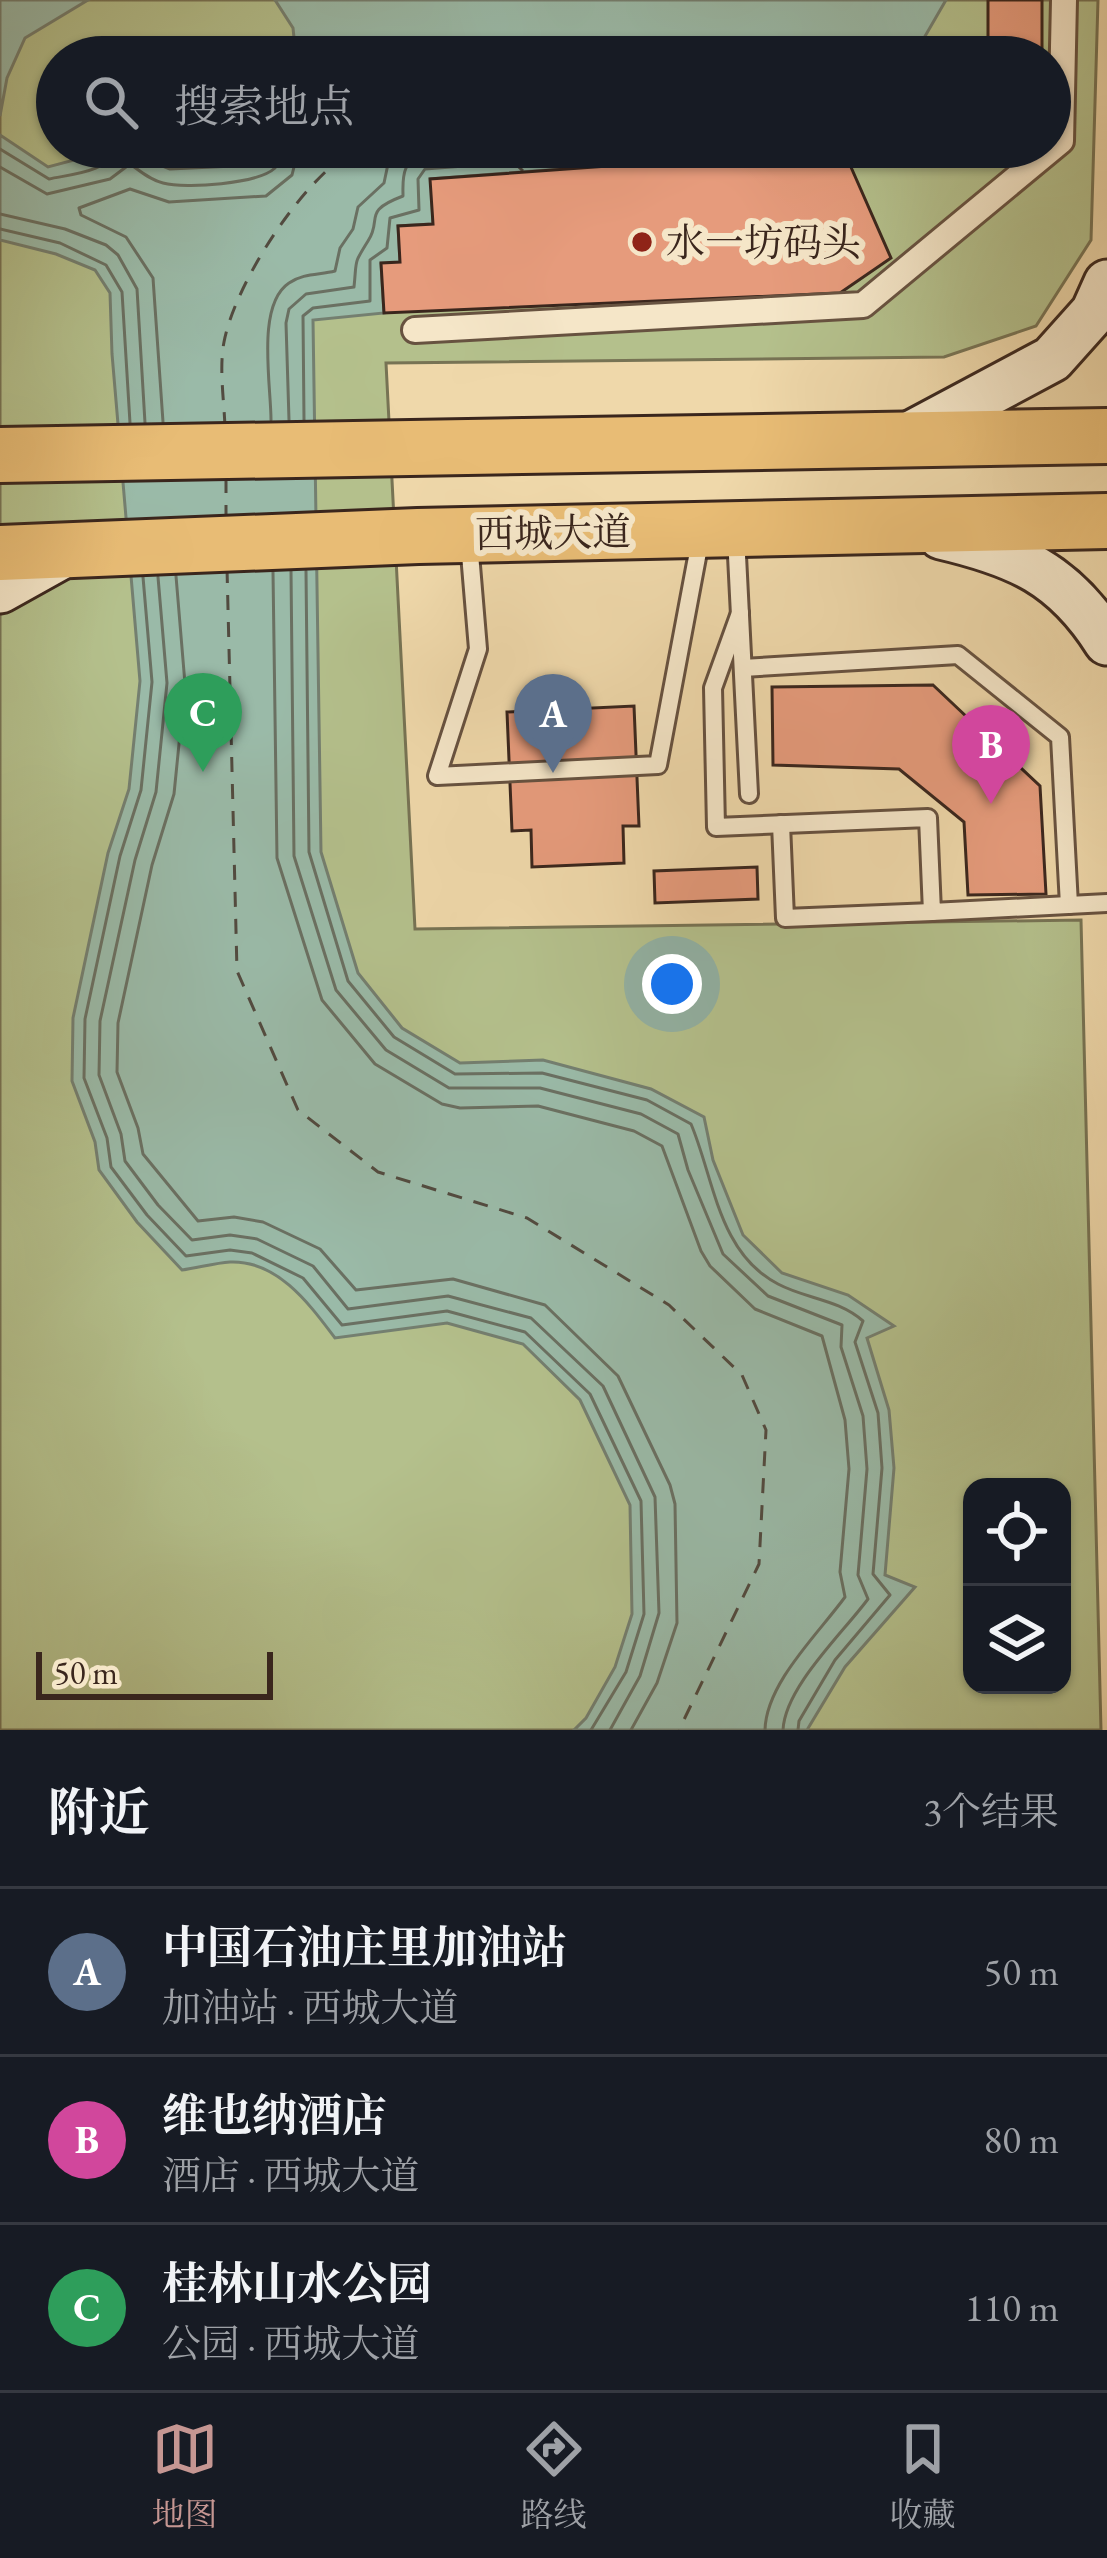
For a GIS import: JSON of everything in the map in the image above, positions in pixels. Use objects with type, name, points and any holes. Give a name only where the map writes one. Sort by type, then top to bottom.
[{"type":"highway","points":[[11,455],[1107,436]]},
{"type":"highway","name":"西城大道","points":[[23,562],[443,536],[1107,520]]},
{"type":"main road","points":[[902,439],[1052,359],[1094,311],[1107,283]]},
{"type":"main road","points":[[898,526],[1001,550],[1039,569],[1090,615],[1107,642]]},
{"type":"street","points":[[1063,36],[1064,0]]},
{"type":"street","points":[[415,330],[863,305],[1028,168]]},
{"type":"lane","points":[[443,536],[478,649],[437,776],[658,765],[719,530]]},
{"type":"lane","points":[[719,530],[740,613],[749,794]]},
{"type":"lane","points":[[740,613],[713,688],[716,827],[928,818],[932,912]]},
{"type":"lane","points":[[743,668],[958,655],[1060,737],[1069,905]]},
{"type":"lane","points":[[781,824],[785,918],[1107,904]]},
{"type":"green space","points":[[0,0],[1098,0],[1091,240],[1036,326],[944,357],[386,363],[415,929],[1081,920],[1101,1730],[0,1730]]},
{"type":"water","points":[[0,0],[88,0],[25,38],[7,78],[0,116]]},
{"type":"water","points":[[275,0],[946,0],[925,36],[294,36]]},
{"type":"water","points":[[0,135],[36,159],[36,168],[573,168],[431,179],[433,224],[398,226],[400,262],[381,264],[384,313],[313,320],[321,852],[358,973],[402,1028],[460,1063],[543,1060],[651,1089],[704,1117],[713,1160],[743,1235],[782,1273],[848,1295],[894,1326],[867,1338],[889,1410],[894,1468],[885,1575],[915,1587],[845,1667],[807,1730],[574,1730],[615,1667],[632,1614],[630,1505],[580,1400],[523,1344],[447,1323],[335,1338],[291,1287],[263,1268],[230,1262],[182,1270],[137,1222],[99,1170],[95,1142],[72,1081],[73,1018],[108,853],[129,789],[140,681],[110,293],[95,270],[0,240]]},
{"type":"building","points":[[988,0],[1042,0],[1042,36],[988,36]]},
{"type":"building","name":"水一坊码头","points":[[581,168],[851,168],[891,258],[840,293],[384,313],[381,263],[400,262],[398,226],[433,224],[430,179]]},
{"type":"building","points":[[933,685],[1040,786],[1046,894],[968,895],[964,822],[899,769],[773,765],[772,687]]},
{"type":"building","points":[[634,706],[639,826],[623,826],[624,863],[532,867],[531,830],[512,831],[507,712]]},
{"type":"building","points":[[757,867],[758,899],[655,903],[654,871]]},
{"type":"ferry route","points":[[225,427],[224,342],[242,290],[275,232],[331,168]]},
{"type":"ferry route","points":[[520,168],[523,171]]},
{"type":"ferry route","points":[[226,478],[226,517]]},
{"type":"ferry route","points":[[227,568],[237,971],[298,1110],[378,1172],[527,1218],[669,1305],[742,1375],[766,1430],[759,1564],[679,1730]]},
{"type":"place","name":"水一坊码头","points":[[642,242]]},
{"type":"place","name":"桂林山水公园","points":[[203,772]]},
{"type":"place","name":"中国石油庄里加油站","points":[[553,773]]},
{"type":"place","name":"维也纳酒店","points":[[991,804]]}]
